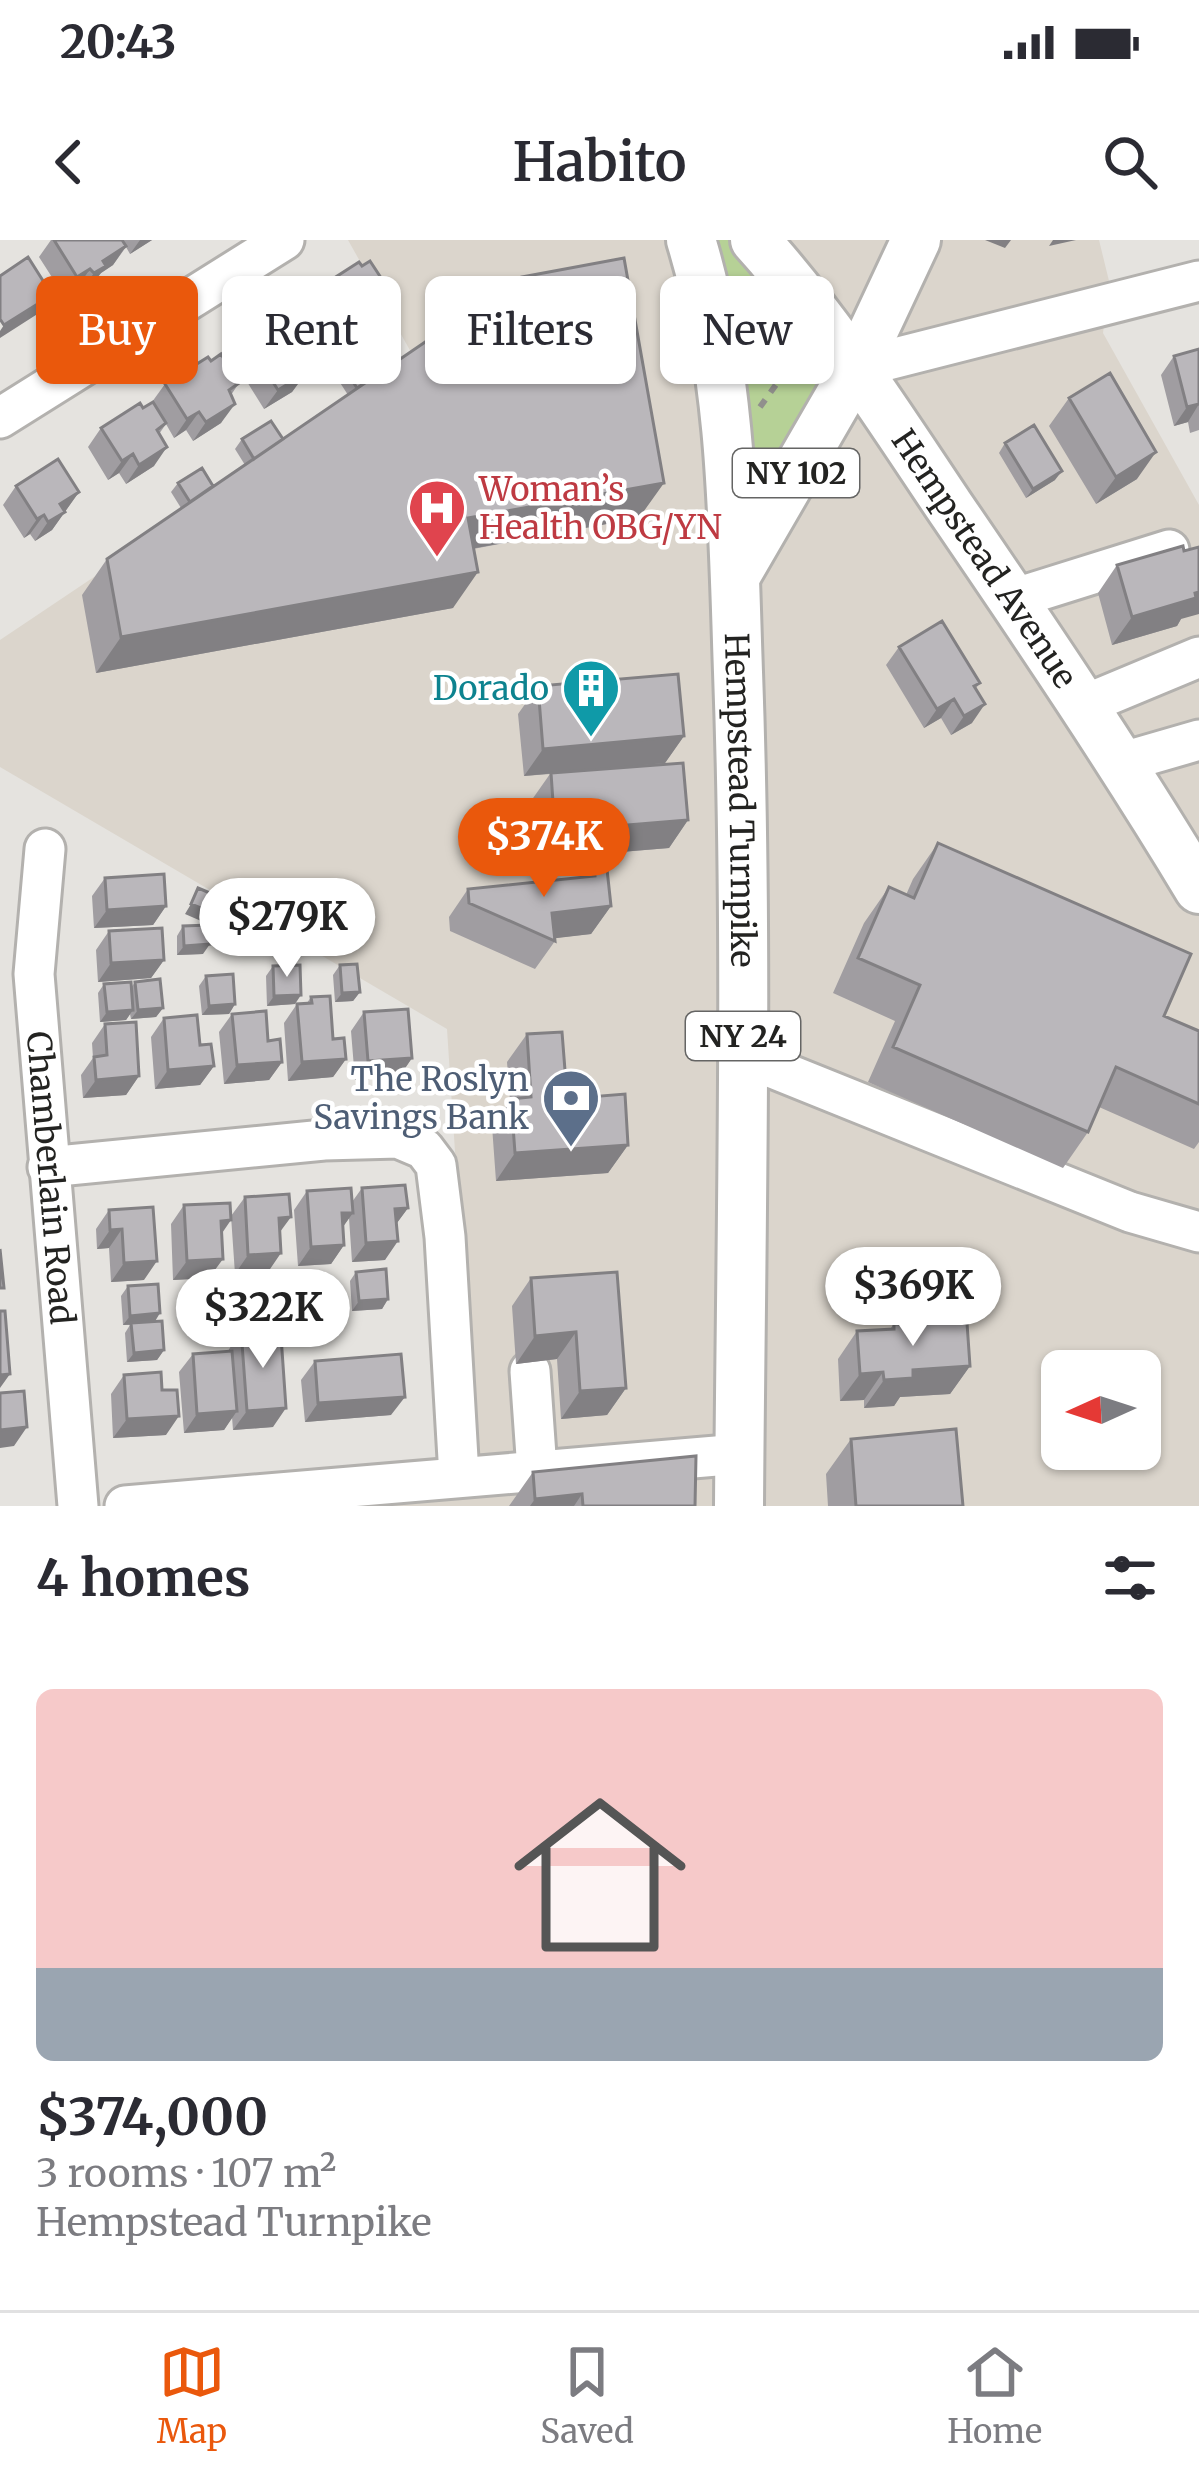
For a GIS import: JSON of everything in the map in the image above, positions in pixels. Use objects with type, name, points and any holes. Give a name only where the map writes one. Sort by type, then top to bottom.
[{"type":"main road","name":"Hempstead Turnpike","points":[[691,240],[715,352],[735,577],[744,844],[739,1506]]},
{"type":"main road","name":"Hempstead Avenue","points":[[755,240],[856,368],[1123,762],[1182,829],[1199,889]]},
{"type":"main road","name":"NY 102","points":[[735,577],[856,368],[916,240]]},
{"type":"street","points":[[0,418],[284,240]]},
{"type":"street","points":[[856,368],[1199,280]]},
{"type":"street","points":[[1012,599],[1086,575],[1184,554]]},
{"type":"street","points":[[1084,705],[1182,663],[1164,644],[1199,632]]},
{"type":"street","points":[[1123,762],[1199,740]]},
{"type":"street","name":"Chamberlain Road","points":[[45,849],[34,974],[77,1506]]},
{"type":"street","points":[[743,1056],[1130,1213],[1199,1232]]},
{"type":"street","points":[[48,1167],[324,1140],[398,1138],[424,1149],[436,1166],[445,1238],[459,1476]]},
{"type":"street","points":[[530,1371],[537,1470]]},
{"type":"street","points":[[125,1506],[740,1454]]},
{"type":"path","points":[[758,410],[779,384]]},
{"type":"shaded area","points":[[348,240],[1099,240],[1109,281],[1103,333],[1199,505],[1199,1506],[291,1506],[477,1488],[447,1029],[0,767],[0,640],[382,384],[401,384],[401,371],[416,361],[401,334],[401,276],[368,276]]},
{"type":"green space","points":[[707,240],[730,240],[761,276],[713,276]]},
{"type":"green space","points":[[730,384],[824,384],[751,511]]},
{"type":"building","points":[[54,240],[122,240],[126,246],[103,261],[106,266],[76,276]]},
{"type":"building","points":[[28,257],[40,276],[36,276],[36,305],[4,325],[0,319],[0,276]]},
{"type":"building","points":[[624,258],[627,276],[527,276]]},
{"type":"building","points":[[370,261],[380,276],[337,276],[359,262],[362,266]]},
{"type":"building","points":[[636,326],[664,483],[468,518],[478,572],[121,637],[107,559],[364,384],[401,384],[401,359],[425,342],[425,384],[636,384]]},
{"type":"building","points":[[1199,349],[1199,404],[1187,407],[1174,356]]},
{"type":"building","points":[[222,356],[222,384],[238,384],[229,390],[235,404],[206,422],[199,412],[187,419],[165,384],[198,384],[198,363],[208,357],[211,361]]},
{"type":"building","points":[[1110,373],[1156,452],[1116,477],[1069,398]]},
{"type":"building","points":[[153,402],[166,423],[157,430],[167,447],[139,465],[133,454],[122,461],[101,428],[140,403],[143,408]]},
{"type":"building","points":[[271,421],[283,439],[254,459],[242,439]]},
{"type":"building","points":[[1034,425],[1062,471],[1033,489],[1005,443]]},
{"type":"building","points":[[58,459],[79,492],[60,504],[65,512],[48,522],[44,515],[37,519],[16,486]]},
{"type":"building","points":[[202,468],[213,486],[190,502],[178,483]]},
{"type":"building","points":[[1183,546],[1184,551],[1199,547],[1196,598],[1132,617],[1117,565]]},
{"type":"building","points":[[942,621],[980,683],[974,686],[985,704],[964,716],[954,699],[937,709],[899,647]]},
{"type":"building","points":[[678,674],[684,736],[543,749],[538,686]]},
{"type":"building","points":[[683,763],[688,820],[555,831],[551,773]]},
{"type":"building","points":[[938,843],[1191,954],[1164,1016],[1199,1031],[1199,1104],[1116,1067],[1088,1132],[893,1047],[920,985],[858,958],[889,887],[914,898]]},
{"type":"building","points":[[606,860],[611,906],[552,913],[555,941],[469,903],[468,889],[595,876],[594,862]]},
{"type":"building","points":[[164,874],[166,906],[107,910],[105,878]]},
{"type":"building","points":[[198,888],[222,898],[215,914],[191,904]]},
{"type":"building","points":[[209,925],[210,944],[184,946],[183,926]]},
{"type":"building","points":[[162,928],[164,960],[111,963],[109,931]]},
{"type":"building","points":[[357,964],[360,992],[342,993],[340,965]]},
{"type":"building","points":[[300,965],[301,995],[274,996],[273,966]]},
{"type":"building","points":[[233,974],[235,1004],[209,1006],[206,976]]},
{"type":"building","points":[[160,979],[163,1008],[138,1010],[135,982]]},
{"type":"building","points":[[131,982],[133,1010],[107,1012],[104,984]]},
{"type":"building","points":[[330,996],[333,1039],[344,1038],[346,1059],[302,1062],[297,1004]]},
{"type":"building","points":[[408,1009],[412,1058],[368,1061],[364,1012]]},
{"type":"building","points":[[266,1011],[268,1041],[280,1039],[282,1062],[237,1065],[232,1014]]},
{"type":"building","points":[[197,1015],[200,1045],[211,1044],[214,1066],[168,1070],[164,1018]]},
{"type":"building","points":[[136,1022],[139,1076],[96,1080],[94,1057],[107,1055],[105,1024]]},
{"type":"building","points":[[562,1032],[566,1083],[576,1082],[577,1098],[625,1094],[628,1145],[515,1153],[511,1099],[531,1097],[527,1034]]},
{"type":"building","points":[[405,1185],[408,1208],[395,1209],[398,1241],[366,1243],[362,1188]]},
{"type":"building","points":[[351,1188],[353,1213],[342,1213],[344,1245],[311,1247],[307,1191]]},
{"type":"building","points":[[289,1194],[291,1217],[279,1218],[281,1253],[248,1255],[245,1197]]},
{"type":"building","points":[[230,1203],[231,1220],[221,1221],[223,1259],[187,1261],[184,1205]]},
{"type":"building","points":[[153,1207],[157,1261],[124,1263],[122,1229],[110,1230],[109,1210]]},
{"type":"building","points":[[386,1269],[388,1299],[359,1301],[356,1272]]},
{"type":"building","points":[[617,1272],[626,1388],[580,1391],[576,1332],[535,1336],[531,1278]]},
{"type":"building","points":[[260,1273],[263,1303],[232,1305],[230,1276]]},
{"type":"building","points":[[323,1273],[325,1303],[295,1305],[293,1275]]},
{"type":"building","points":[[158,1284],[160,1313],[130,1316],[128,1286]]},
{"type":"building","points":[[287,1307],[289,1336],[270,1337],[259,1329],[257,1309]]},
{"type":"building","points":[[0,1311],[5,1311],[10,1374],[0,1375]]},
{"type":"building","points":[[162,1321],[164,1350],[134,1353],[131,1323]]},
{"type":"building","points":[[967,1323],[970,1366],[913,1370],[913,1378],[884,1380],[883,1372],[860,1374],[857,1331],[894,1329],[894,1324]]},
{"type":"building","points":[[260,1329],[270,1337],[281,1336],[286,1408],[247,1411],[241,1330]]},
{"type":"building","points":[[232,1351],[237,1411],[197,1414],[193,1354]]},
{"type":"building","points":[[401,1354],[405,1397],[318,1403],[315,1361]]},
{"type":"building","points":[[161,1372],[162,1390],[177,1390],[179,1416],[127,1419],[124,1375]]},
{"type":"building","points":[[24,1391],[27,1427],[0,1430],[0,1393]]},
{"type":"building","points":[[956,1429],[963,1506],[856,1506],[851,1439]]},
{"type":"building","points":[[696,1456],[695,1506],[583,1506],[582,1494],[535,1499],[533,1472]]},
{"type":"place","name":"Woman’s Health OBG/YN","points":[[437,559]]},
{"type":"place","name":"Dorado","points":[[591,739]]},
{"type":"place","name":"The Roslyn Savings Bank","points":[[571,1149]]}]
